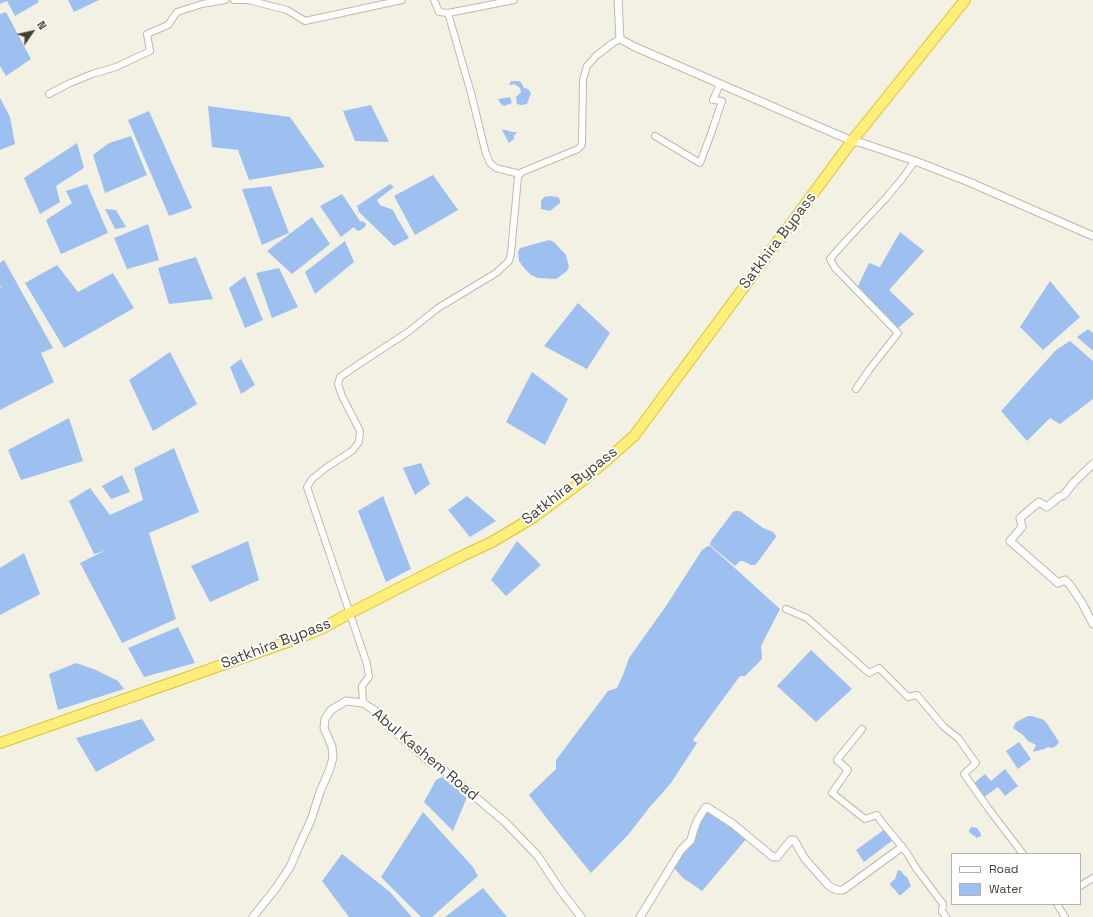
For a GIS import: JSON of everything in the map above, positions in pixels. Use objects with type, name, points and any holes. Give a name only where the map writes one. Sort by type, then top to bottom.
[{"type":"highway","name":"Satkhira Bypass","points":[[0,743],[321,629],[464,554],[492,542],[534,518],[585,479],[634,436],[852,141],[966,0]]},
{"type":"street","points":[[48,94],[92,74],[116,67],[150,50],[147,34],[168,25],[177,12],[202,4],[225,0]]},
{"type":"street","points":[[234,0],[248,0],[287,10],[305,21],[402,0]]},
{"type":"street","points":[[434,0],[439,12],[448,12],[514,0]]},
{"type":"street","points":[[618,0],[620,39]]},
{"type":"street","points":[[448,12],[473,100],[486,154],[490,163],[496,168],[520,174]]},
{"type":"street","points":[[620,39],[635,47],[852,141],[914,161],[969,182],[1093,236]]},
{"type":"street","points":[[363,703],[362,686],[369,677],[367,664],[307,487],[312,479],[327,467],[352,451],[359,442],[360,431],[342,396],[338,384],[340,378],[408,332],[438,308],[496,273],[506,264],[510,258],[518,177],[531,167],[578,149],[581,146],[583,80],[587,66],[597,55],[620,39]]},
{"type":"street","points":[[655,136],[700,163],[722,102],[713,100],[720,84]]},
{"type":"street","points":[[856,389],[898,333],[835,268],[830,259],[886,198],[914,161]]},
{"type":"street","points":[[1093,464],[1074,482],[1064,495],[1059,497],[1047,507],[1039,502],[1020,518],[1022,526],[1010,541],[1058,583],[1065,580],[1082,603],[1093,624]]},
{"type":"street","points":[[786,609],[807,618],[869,674],[879,668],[908,697],[917,695],[944,727],[958,738],[976,763],[964,774],[1022,853]]},
{"type":"street","name":"Abul Kashem Road","points":[[254,917],[290,867],[310,820],[333,758],[332,747],[324,728],[325,719],[331,710],[346,701],[363,703],[377,712],[393,730],[424,757],[441,768],[504,822],[537,855],[561,891],[581,917]]},
{"type":"street","points":[[862,729],[837,760],[848,770],[832,793],[866,819],[877,815],[944,904],[942,911],[946,917]]},
{"type":"street","points":[[640,917],[681,850],[691,840],[697,821],[707,807],[733,824],[773,857],[777,857],[791,840],[794,840],[805,859],[829,886],[837,890],[843,890],[902,847]]},
{"type":"street","points":[[1081,885],[1093,878]]},
{"type":"street","points":[[1058,905],[1065,917]]},
{"type":"water","points":[[0,0],[38,0],[39,2],[15,16],[7,1],[0,4]]},
{"type":"water","points":[[68,0],[99,0],[74,12]]},
{"type":"water","points":[[6,12],[31,59],[6,76],[0,66],[0,14]]},
{"type":"water","points":[[511,81],[521,82],[524,88],[528,89],[531,93],[527,104],[517,104],[516,97],[521,92],[520,88],[514,84],[509,85]]},
{"type":"water","points":[[510,97],[512,103],[504,106],[498,99]]},
{"type":"water","points":[[0,98],[10,117],[15,144],[0,150]]},
{"type":"water","points":[[371,105],[389,142],[355,141],[343,111]]},
{"type":"water","points":[[208,106],[290,117],[325,167],[249,180],[238,150],[212,147]]},
{"type":"water","points":[[149,111],[192,208],[169,216],[128,120]]},
{"type":"water","points":[[502,130],[517,132],[514,139],[509,143]]},
{"type":"water","points":[[131,136],[147,175],[105,193],[93,155],[109,143]]},
{"type":"water","points":[[77,143],[84,168],[56,186],[60,202],[40,214],[24,178]]},
{"type":"water","points":[[433,175],[458,210],[415,235],[394,196]]},
{"type":"water","points":[[87,184],[108,233],[61,254],[46,220],[72,203],[66,191]]},
{"type":"water","points":[[390,184],[394,187],[377,200],[380,205],[393,210],[409,238],[394,246],[359,212],[357,206]]},
{"type":"water","points":[[271,186],[289,233],[262,245],[242,189]]},
{"type":"water","points":[[342,194],[360,221],[366,224],[365,227],[359,231],[354,227],[341,237],[320,206]]},
{"type":"water","points":[[544,197],[558,197],[560,203],[550,211],[541,209],[541,201]]},
{"type":"water","points":[[105,209],[116,210],[126,227],[115,229]]},
{"type":"water","points":[[312,217],[330,244],[292,274],[267,251]]},
{"type":"water","points":[[148,224],[159,260],[127,269],[114,238]]},
{"type":"water","points":[[900,232],[924,251],[889,290],[914,314],[898,328],[857,288],[869,263],[880,267]]},
{"type":"water","points":[[549,240],[554,242],[566,255],[569,267],[567,271],[556,279],[538,278],[531,275],[519,261],[518,252],[520,248]]},
{"type":"water","points":[[345,241],[354,262],[315,294],[305,272]]},
{"type":"water","points":[[196,257],[213,299],[169,304],[158,268]]},
{"type":"water","points":[[4,260],[53,348],[41,353],[54,382],[0,410],[0,263]]},
{"type":"water","points":[[57,265],[78,292],[113,273],[134,308],[64,348],[25,283]]},
{"type":"water","points":[[279,268],[298,307],[272,318],[256,273]]},
{"type":"water","points":[[245,276],[263,320],[245,328],[229,288]]},
{"type":"water","points":[[1050,281],[1080,317],[1043,350],[1020,327]]},
{"type":"water","points":[[578,303],[610,333],[587,369],[544,346]]},
{"type":"water","points":[[1088,329],[1093,333],[1093,351],[1077,337]]},
{"type":"water","points":[[1070,341],[1093,361],[1093,399],[1060,424],[1050,418],[1027,441],[1001,411],[1056,350]]},
{"type":"water","points":[[170,352],[197,404],[153,431],[129,380]]},
{"type":"water","points":[[241,359],[255,385],[241,394],[230,367]]},
{"type":"water","points":[[532,372],[568,399],[545,445],[506,422]]},
{"type":"water","points":[[69,418],[83,461],[21,480],[8,450]]},
{"type":"water","points":[[174,448],[199,512],[149,533],[176,619],[122,643],[80,563],[104,551],[94,554],[69,501],[90,488],[110,515],[143,500],[134,468]]},
{"type":"water","points":[[421,463],[430,484],[415,495],[403,468]]},
{"type":"water","points":[[122,475],[130,492],[111,499],[102,486]]},
{"type":"water","points":[[383,496],[411,569],[386,582],[358,511]]},
{"type":"water","points":[[467,496],[496,521],[470,537],[448,510]]},
{"type":"water","points":[[735,511],[740,511],[763,528],[773,532],[776,536],[755,565],[740,561],[735,566],[710,545],[711,541]]},
{"type":"water","points":[[248,541],[259,580],[210,602],[191,566]]},
{"type":"water","points":[[517,541],[541,565],[506,596],[491,580]]},
{"type":"water","points":[[710,546],[780,609],[761,646],[762,659],[745,676],[740,676],[693,740],[697,743],[671,783],[628,835],[591,873],[529,795],[556,769],[556,760],[608,691],[617,688],[629,658],[666,606],[702,550]]},
{"type":"water","points":[[24,553],[40,594],[0,615],[0,568]]},
{"type":"water","points":[[178,627],[195,663],[144,677],[128,648]]},
{"type":"water","points":[[811,650],[852,689],[816,722],[777,686]]},
{"type":"water","points":[[76,663],[96,670],[118,681],[124,689],[58,710],[49,674]]},
{"type":"water","points":[[1028,716],[1044,720],[1059,742],[1056,746],[1033,752],[1036,745],[1028,741],[1023,735],[1013,728],[1016,722]]},
{"type":"water","points":[[142,719],[155,740],[96,772],[76,738]]},
{"type":"water","points":[[1019,742],[1031,759],[1018,769],[1006,751]]},
{"type":"water","points":[[1005,769],[1018,786],[1005,796],[998,787],[984,797],[973,784],[985,774],[991,781]]},
{"type":"water","points":[[442,777],[467,797],[453,831],[424,802],[436,780]]},
{"type":"water","points":[[707,810],[747,838],[702,891],[683,878],[673,867]]},
{"type":"water","points":[[423,812],[473,867],[478,876],[432,917],[421,917],[381,877]]},
{"type":"water","points":[[970,828],[977,828],[981,836],[977,838],[970,833]]},
{"type":"water","points":[[885,829],[893,840],[864,862],[856,850]]},
{"type":"water","points":[[342,854],[390,892],[412,917],[349,917],[322,881]]},
{"type":"water","points":[[898,870],[907,877],[911,886],[901,895],[899,895],[890,883],[895,879]]},
{"type":"water","points":[[483,888],[507,917],[445,917]]}]
